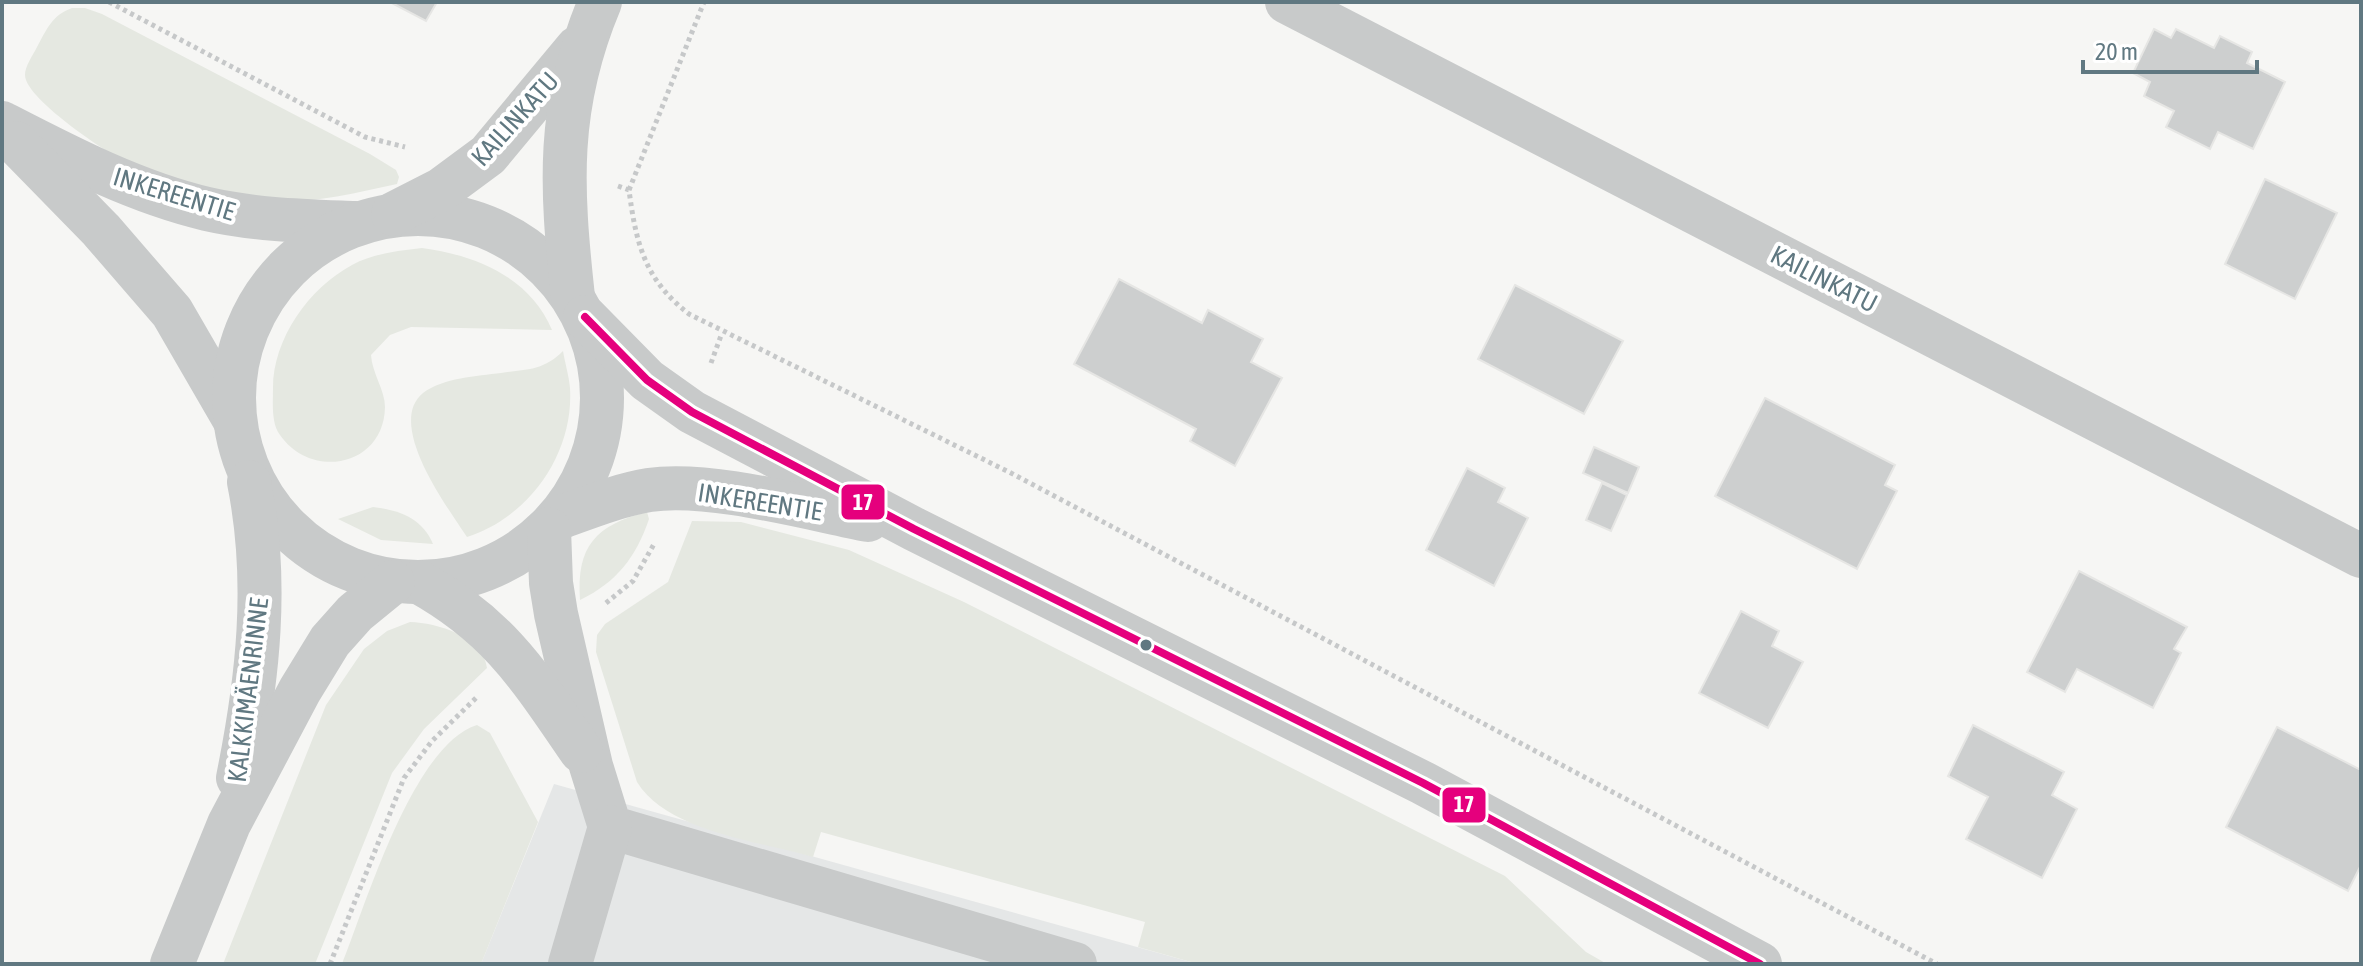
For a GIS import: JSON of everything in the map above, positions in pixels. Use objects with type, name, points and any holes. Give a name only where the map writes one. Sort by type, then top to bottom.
[{"type":"street","name":"KAILINKATU","points":[[1287,2],[2361,556]]},
{"type":"street","name":"KAILINKATU","points":[[579,307],[562,166],[564,131],[593,19]]},
{"type":"street","name":"KAILINKATU","points":[[234,419],[237,362],[254,311],[281,274],[316,244],[442,189],[488,155],[593,19]]},
{"type":"street","name":"INKEREENTIE","points":[[2,126],[86,166],[205,209],[256,217],[374,219],[427,213],[477,222],[522,245],[558,277],[579,307],[671,400],[914,529],[1423,783],[1760,964]]},
{"type":"street","name":"INKEREENTIE","points":[[2,126],[101,230],[172,312],[234,419]]},
{"type":"street","points":[[234,419],[245,462],[265,501],[292,533],[325,559],[358,573],[406,582],[445,581],[495,567],[531,545],[555,523],[584,481],[598,442],[602,378],[579,307]]},
{"type":"street","name":"KALKKIMÄENRINNE","points":[[229,824],[260,631],[257,524],[245,462]]},
{"type":"street","name":"INKEREENTIE","points":[[555,523],[649,490],[671,489],[743,495],[914,529]]},
{"type":"street","points":[[555,523],[551,583],[591,766],[610,827],[570,964]]},
{"type":"street","points":[[406,582],[460,605],[521,665],[591,766]]},
{"type":"street","name":"KALKKIMÄENRINNE","points":[[172,964],[229,824],[330,641],[355,613],[406,582]]},
{"type":"street","points":[[610,827],[1075,964]]},
{"type":"path","points":[[109,2],[365,137],[392,146],[416,148]]},
{"type":"path","points":[[704,2],[629,190],[633,221],[653,279],[665,296],[700,321],[1009,472],[1937,964]]},
{"type":"path","points":[[562,166],[629,190]]},
{"type":"shaded area","points":[[72,8],[85,8],[102,14],[370,154],[396,170],[399,177],[397,184],[332,197],[266,202],[191,188],[128,164],[55,113],[29,86],[25,75],[51,23]]},
{"type":"shaded area","points":[[422,248],[462,256],[499,272],[530,296],[552,330],[411,327],[390,335],[371,355],[385,407],[381,427],[373,443],[360,454],[327,462],[309,458],[293,449],[275,425],[273,388],[279,351],[296,317],[322,287],[352,265],[377,255]]},
{"type":"shaded area","points":[[563,351],[570,388],[569,413],[556,459],[543,480],[510,515],[467,537],[435,487],[415,445],[411,424],[413,407],[423,393],[440,384],[534,368],[556,358]]},
{"type":"shaded area","points":[[373,507],[409,517],[423,528],[433,544],[381,540],[338,519]]},
{"type":"shaded area","points":[[647,512],[649,519],[644,533],[624,567],[605,585],[580,600],[582,565],[593,541],[614,524]]},
{"type":"shaded area","points":[[692,521],[741,522],[849,550],[964,602],[1505,876],[1586,952],[1607,964],[1198,964],[1138,947],[1145,922],[821,832],[813,857],[716,832],[670,813],[651,799],[637,782],[596,652],[597,635],[605,624],[668,582]]},
{"type":"shaded area","points":[[410,622],[457,633],[477,647],[487,668],[424,729],[392,773],[315,964],[223,964],[326,705],[364,649],[387,631]]},
{"type":"shaded area","points":[[477,725],[490,733],[538,822],[481,964],[342,964],[378,867],[412,794],[432,762],[454,739]]},
{"type":"shaded area","points":[[554,784],[1198,964],[481,964]]},
{"type":"building","points":[[390,2],[437,2],[426,21]]},
{"type":"building","points":[[2154,29],[2171,38],[2176,29],[2214,48],[2220,36],[2252,52],[2247,63],[2285,82],[2253,149],[2218,132],[2210,149],[2166,127],[2174,111],[2144,96],[2150,82],[2133,73]]},
{"type":"building","points":[[2265,179],[2337,213],[2295,299],[2225,264]]},
{"type":"building","points":[[1119,279],[1202,323],[1208,310],[1263,339],[1251,362],[1282,378],[1235,466],[1190,441],[1196,429],[1074,364]]},
{"type":"building","points":[[1515,285],[1623,341],[1584,414],[1478,359]]},
{"type":"building","points":[[1765,398],[1895,465],[1885,485],[1897,491],[1857,569],[1715,496]]},
{"type":"building","points":[[1594,447],[1639,467],[1628,493],[1583,473]]},
{"type":"building","points":[[1467,468],[1505,488],[1498,502],[1528,518],[1494,586],[1426,550]]},
{"type":"building","points":[[1602,483],[1627,495],[1611,531],[1586,520]]},
{"type":"building","points":[[2079,571],[2187,627],[2174,649],[2181,653],[2153,708],[2077,669],[2065,692],[2027,672]]},
{"type":"building","points":[[1741,611],[1779,631],[1772,646],[1803,662],[1768,728],[1699,693]]},
{"type":"building","points":[[1973,725],[2064,772],[2052,795],[2077,809],[2042,878],[1966,839],[1988,797],[1948,776]]},
{"type":"building","points":[[2277,727],[2361,770],[2361,865],[2348,891],[2226,827]]},
{"type":"transit line","name":"17","points":[[585,317],[647,380],[692,412],[914,529],[1423,783],[1760,964]]}]
